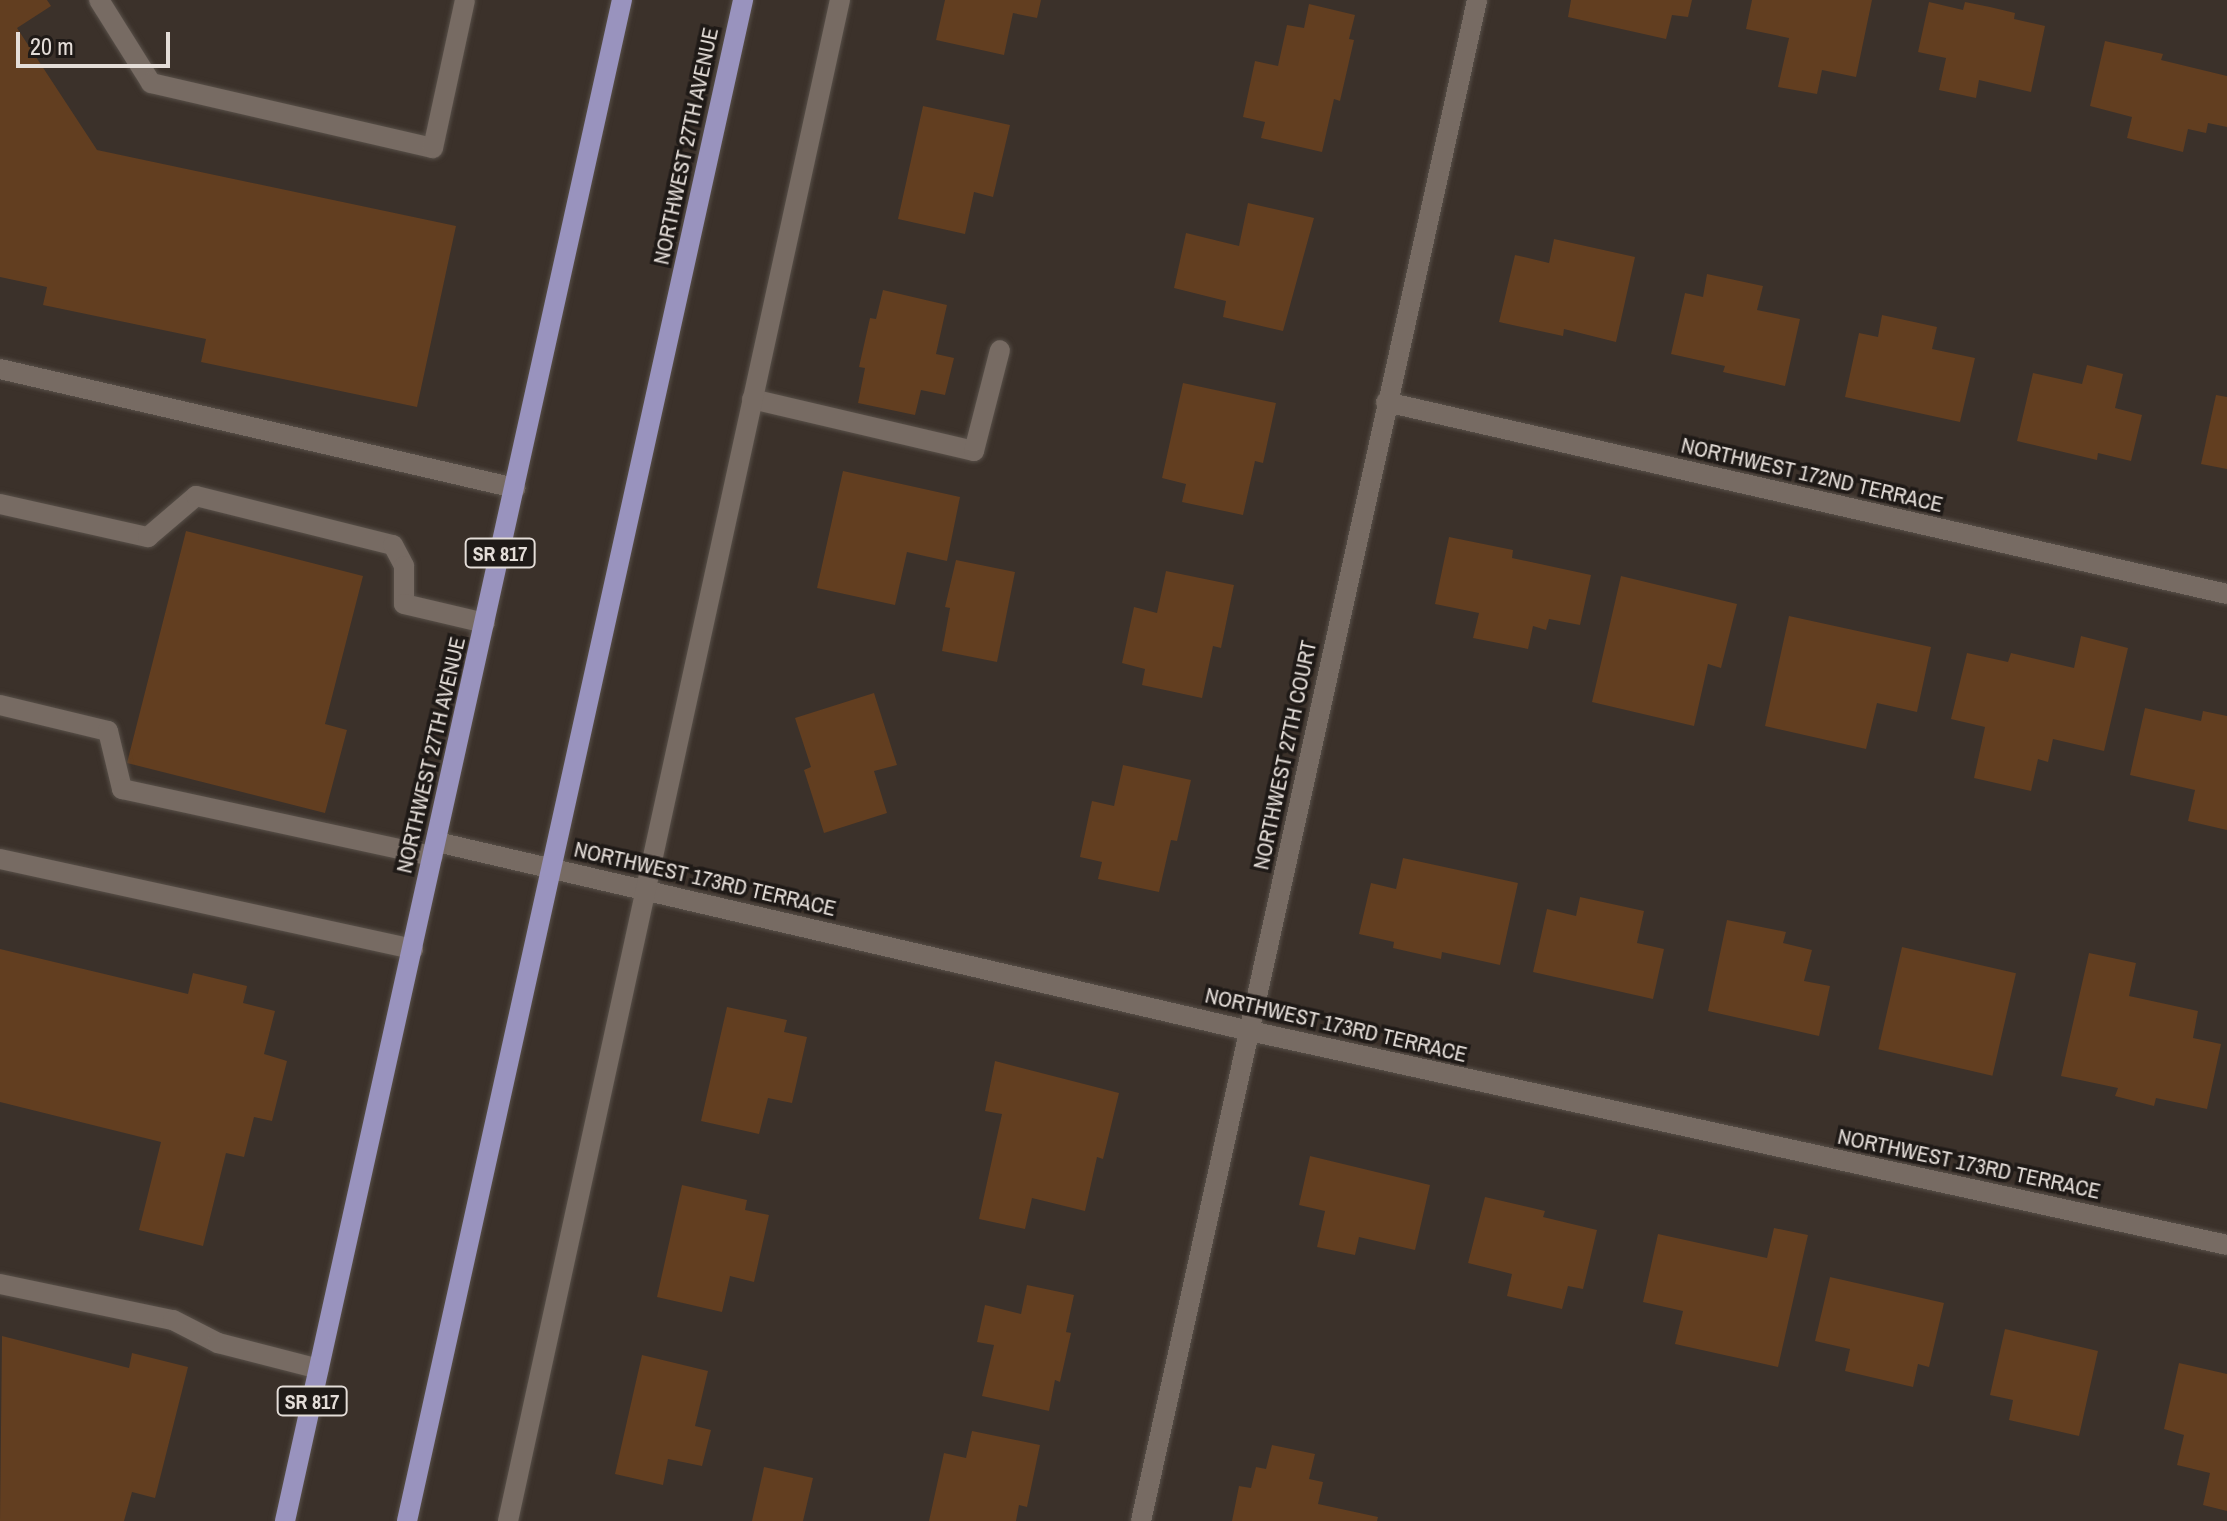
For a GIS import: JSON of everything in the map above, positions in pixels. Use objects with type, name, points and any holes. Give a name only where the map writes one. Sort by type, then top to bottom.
[{"type":"main road","name":"NORTHWEST 27TH AVENUE","points":[[285,1521],[622,0]]},
{"type":"main road","name":"NORTHWEST 27TH AVENUE","points":[[407,1521],[743,0]]},
{"type":"street","points":[[99,0],[151,83],[433,148],[465,0]]},
{"type":"street","points":[[508,1521],[840,0]]},
{"type":"street","name":"NORTHWEST 27TH COURT","points":[[1141,1521],[1477,0]]},
{"type":"street","points":[[752,399],[974,451],[1000,350]]},
{"type":"street","points":[[0,369],[515,488]]},
{"type":"street","name":"NORTHWEST 172ND TERRACE","points":[[1386,402],[2227,594]]},
{"type":"street","points":[[0,504],[148,537],[196,496],[393,545],[404,566],[404,604],[485,623]]},
{"type":"street","name":"NORTHWEST 173RD TERRACE","points":[[0,705],[108,731],[122,789],[348,838],[552,868],[1250,1031],[2227,1245]]},
{"type":"street","points":[[0,859],[413,949]]},
{"type":"street","points":[[0,1284],[173,1320],[218,1343],[319,1369]]},
{"type":"building","points":[[0,0],[47,0],[51,6],[17,28],[97,150],[456,226],[417,407],[201,362],[206,339],[43,305],[47,287],[0,277]]},
{"type":"building","points":[[945,0],[1041,0],[1037,18],[1013,13],[1004,55],[936,40]]},
{"type":"building","points":[[1571,0],[1692,0],[1688,17],[1672,15],[1666,39],[1568,17]]},
{"type":"building","points":[[1752,0],[1872,0],[1856,77],[1822,70],[1817,94],[1778,87],[1789,38],[1746,29]]},
{"type":"building","points":[[1929,2],[1963,10],[1965,2],[1990,7],[2015,13],[2014,19],[2045,26],[2031,92],[1979,80],[1976,98],[1939,90],[1946,58],[1918,52]]},
{"type":"building","points":[[1309,4],[1355,15],[1349,39],[1354,40],[1340,101],[1334,99],[1322,152],[1261,138],[1265,122],[1243,117],[1255,61],[1278,66],[1287,25],[1304,28]]},
{"type":"building","points":[[2105,41],[2163,54],[2161,60],[2227,76],[2227,127],[2208,123],[2206,133],[2188,129],[2183,152],[2127,138],[2132,117],[2090,106]]},
{"type":"building","points":[[923,106],[1010,125],[993,197],[974,192],[965,234],[898,219]]},
{"type":"building","points":[[1248,203],[1314,218],[1283,331],[1223,317],[1226,301],[1174,288],[1186,233],[1239,246]]},
{"type":"building","points":[[1554,239],[1635,257],[1616,342],[1564,329],[1563,336],[1499,322],[1515,255],[1549,263]]},
{"type":"building","points":[[1707,274],[1763,286],[1757,310],[1800,319],[1785,386],[1723,372],[1725,366],[1671,354],[1685,293],[1703,297]]},
{"type":"building","points":[[883,290],[947,305],[936,354],[954,358],[945,395],[921,390],[915,415],[858,403],[865,368],[859,367],[870,318],[876,319]]},
{"type":"building","points":[[1882,315],[1937,327],[1932,349],[1975,358],[1960,422],[1845,397],[1859,333],[1878,337]]},
{"type":"building","points":[[2087,365],[2123,374],[2115,408],[2142,415],[2131,461],[2098,453],[2097,460],[2017,441],[2033,373],[2082,384]]},
{"type":"building","points":[[1183,383],[1276,403],[1263,463],[1255,461],[1243,515],[1182,502],[1186,484],[1162,478]]},
{"type":"building","points":[[2216,395],[2227,397],[2227,469],[2201,464]]},
{"type":"building","points":[[843,471],[960,497],[947,561],[907,552],[895,605],[817,588]]},
{"type":"building","points":[[186,531],[363,576],[325,724],[347,730],[325,813],[127,763]]},
{"type":"building","points":[[1449,537],[1513,550],[1512,558],[1591,575],[1580,625],[1549,619],[1546,630],[1533,626],[1528,649],[1473,638],[1479,613],[1435,604]]},
{"type":"building","points":[[956,560],[1015,572],[997,662],[942,651],[950,608],[945,607]]},
{"type":"building","points":[[1166,571],[1234,585],[1221,648],[1213,646],[1202,698],[1142,685],[1145,669],[1122,663],[1134,607],[1157,613]]},
{"type":"building","points":[[1621,576],[1737,604],[1721,668],[1708,664],[1694,726],[1592,702]]},
{"type":"building","points":[[1789,616],[1931,647],[1917,712],[1877,703],[1866,749],[1765,726]]},
{"type":"building","points":[[2081,636],[2128,648],[2104,751],[2053,739],[2048,762],[2038,759],[2031,791],[1974,778],[1985,727],[1951,719],[1967,653],[2008,662],[2011,653],[2074,668]]},
{"type":"building","points":[[874,693],[897,765],[874,771],[887,813],[824,833],[804,770],[811,767],[795,718]]},
{"type":"building","points":[[2145,708],[2201,721],[2203,711],[2227,716],[2227,830],[2188,821],[2195,790],[2130,775]]},
{"type":"building","points":[[1123,765],[1191,780],[1177,841],[1171,840],[1159,892],[1098,879],[1102,862],[1080,857],[1092,801],[1114,806]]},
{"type":"building","points":[[1403,858],[1518,883],[1500,965],[1442,952],[1441,959],[1393,948],[1394,942],[1359,934],[1371,883],[1396,889]]},
{"type":"building","points":[[1580,897],[1644,911],[1637,943],[1664,949],[1653,999],[1533,972],[1547,909],[1576,916]]},
{"type":"building","points":[[1727,920],[1786,932],[1783,943],[1812,950],[1804,981],[1830,986],[1819,1036],[1708,1011]]},
{"type":"building","points":[[1902,947],[2016,973],[1992,1076],[1878,1049]]},
{"type":"building","points":[[0,949],[188,994],[193,973],[247,986],[243,1003],[275,1011],[264,1054],[287,1061],[272,1121],[254,1117],[244,1157],[226,1153],[203,1246],[139,1230],[161,1142],[0,1102]]},
{"type":"building","points":[[2089,953],[2136,963],[2129,996],[2198,1011],[2193,1038],[2221,1044],[2207,1109],[2156,1098],[2154,1106],[2115,1096],[2118,1088],[2061,1076]]},
{"type":"building","points":[[727,1007],[787,1020],[784,1032],[807,1037],[792,1103],[768,1098],[759,1134],[701,1121]]},
{"type":"building","points":[[995,1061],[1119,1093],[1103,1159],[1097,1157],[1085,1211],[1032,1198],[1025,1229],[979,1219],[1002,1114],[985,1111]]},
{"type":"building","points":[[1310,1156],[1430,1185],[1415,1250],[1359,1237],[1355,1255],[1317,1247],[1325,1211],[1299,1205]]},
{"type":"building","points":[[682,1185],[747,1200],[745,1210],[769,1215],[754,1282],[730,1276],[722,1312],[657,1297]]},
{"type":"building","points":[[1485,1197],[1545,1211],[1543,1217],[1597,1230],[1583,1289],[1568,1286],[1562,1309],[1507,1296],[1512,1274],[1468,1263]]},
{"type":"building","points":[[1774,1228],[1808,1235],[1778,1367],[1675,1344],[1683,1311],[1643,1302],[1658,1234],[1767,1258]]},
{"type":"building","points":[[1830,1277],[1944,1303],[1929,1367],[1918,1364],[1913,1387],[1845,1371],[1850,1349],[1815,1341]]},
{"type":"building","points":[[1027,1285],[1074,1295],[1066,1332],[1071,1333],[1060,1382],[1055,1380],[1049,1411],[982,1396],[994,1345],[977,1342],[985,1305],[1021,1314]]},
{"type":"building","points":[[2005,1329],[2098,1351],[2079,1436],[2009,1420],[2013,1400],[1990,1395]]},
{"type":"building","points":[[2,1336],[129,1368],[132,1353],[188,1367],[155,1498],[132,1492],[124,1521],[0,1521]]},
{"type":"building","points":[[642,1355],[708,1371],[695,1426],[711,1430],[702,1466],[668,1459],[663,1485],[615,1474]]},
{"type":"building","points":[[2179,1363],[2227,1374],[2227,1511],[2203,1505],[2210,1473],[2177,1465],[2184,1435],[2164,1429]]},
{"type":"building","points":[[972,1431],[1040,1445],[1027,1507],[1019,1505],[1016,1521],[929,1521],[944,1453],[966,1458]]},
{"type":"building","points":[[1272,1445],[1315,1454],[1309,1479],[1323,1482],[1318,1504],[1378,1517],[1377,1521],[1232,1521],[1239,1486],[1251,1488],[1256,1467],[1266,1469]]},
{"type":"building","points":[[764,1467],[813,1478],[803,1521],[752,1521]]}]
